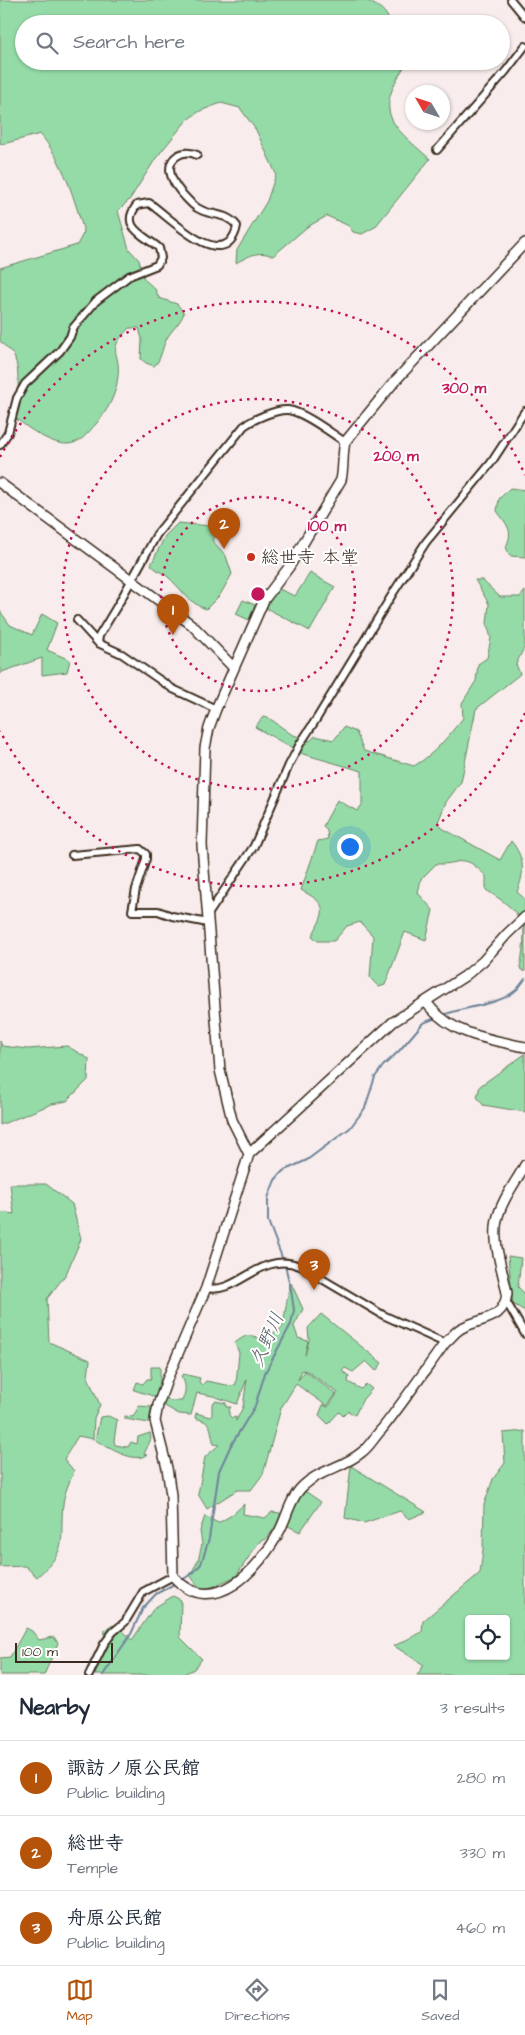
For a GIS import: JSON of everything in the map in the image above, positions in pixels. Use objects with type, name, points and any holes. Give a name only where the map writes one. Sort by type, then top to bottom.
[{"type":"street","points":[[511,0],[525,17]]},
{"type":"street","points":[[510,66],[525,46]]},
{"type":"street","points":[[437,150],[507,70]]},
{"type":"street","points":[[0,445],[8,433],[17,398],[25,384],[60,351],[70,337],[73,328],[84,314],[110,289],[129,276],[157,265],[161,258],[159,248],[131,225],[129,219],[137,205],[149,203],[207,245],[221,247],[231,240],[237,226],[233,221],[225,216],[205,213],[192,204],[174,182],[170,173],[170,165],[182,152],[189,151],[197,155]]},
{"type":"street","points":[[249,1154],[232,1120],[220,1070],[207,919],[202,822],[205,748],[209,728],[233,667],[264,600],[289,566],[341,480],[343,452],[346,442],[395,381],[525,243]]},
{"type":"street","points":[[98,643],[99,636],[161,528],[244,426],[255,419],[289,410],[302,415],[346,442]]},
{"type":"street","points":[[207,919],[254,846],[294,754],[395,590],[426,542],[491,463],[525,411]]},
{"type":"street","points":[[0,483],[192,625],[233,667]]},
{"type":"street","points":[[77,620],[98,643],[122,654],[173,688],[216,709]]},
{"type":"street","points":[[72,855],[140,849],[146,854],[146,859],[132,910],[158,911],[172,916],[207,919]]},
{"type":"street","points":[[525,918],[507,934],[483,961],[429,1005],[393,1022],[249,1154],[206,1288],[168,1377],[158,1405],[155,1421],[167,1468],[171,1495],[173,1576],[182,1586],[196,1592],[209,1594],[221,1592],[243,1578],[264,1555],[280,1531],[299,1490],[321,1474],[363,1452],[445,1343],[459,1330],[494,1316],[501,1310],[506,1301],[507,1293],[496,1240],[497,1220],[525,1165]]},
{"type":"street","points":[[429,1005],[448,1023],[472,1036],[525,1047]]},
{"type":"street","points":[[206,1288],[214,1290],[225,1287],[262,1267],[273,1263],[290,1262],[383,1315],[445,1343]]},
{"type":"street","points":[[506,1301],[525,1334]]},
{"type":"street","points":[[89,1675],[104,1644],[112,1632],[126,1622],[143,1592],[173,1576]]},
{"type":"green space","points":[[0,0],[365,0],[374,4],[387,15],[15,15],[15,70],[402,70],[391,93],[390,116],[404,136],[430,159],[375,227],[362,234],[353,232],[349,226],[327,216],[307,227],[273,256],[258,254],[249,256],[236,263],[237,250],[267,201],[276,174],[256,130],[240,108],[221,103],[200,111],[187,120],[156,158],[130,199],[118,211],[129,249],[139,260],[144,279],[155,289],[159,298],[177,304],[184,313],[166,340],[160,358],[154,366],[141,359],[142,339],[139,328],[129,328],[116,347],[118,376],[111,402],[96,424],[84,437],[79,441],[69,444],[52,441],[14,417],[18,395],[18,370],[14,356],[0,341],[0,268],[77,245],[84,232],[62,168],[40,134],[3,144],[0,143]]},
{"type":"green space","points":[[510,488],[525,490],[525,557],[510,556],[506,547],[509,536],[508,528],[497,511],[499,499]]},
{"type":"green space","points":[[178,523],[211,526],[219,531],[212,540],[226,556],[232,574],[220,595],[206,609],[194,603],[167,576],[151,565],[165,536]]},
{"type":"green space","points":[[310,573],[335,587],[310,631],[266,608],[271,598],[279,589],[295,596]]},
{"type":"green space","points":[[475,580],[482,580],[500,597],[520,597],[525,591],[525,646],[516,664],[520,674],[476,709],[461,782],[446,802],[438,822],[442,828],[500,860],[511,841],[516,847],[522,865],[517,892],[525,899],[525,972],[520,968],[524,933],[520,919],[510,907],[486,890],[486,876],[478,868],[467,861],[462,861],[436,864],[421,879],[418,893],[433,910],[426,940],[405,932],[385,985],[379,987],[370,978],[373,936],[360,922],[347,926],[334,941],[318,941],[312,936],[320,920],[322,909],[316,900],[301,890],[318,841],[328,839],[327,831],[323,826],[337,800],[357,811],[362,805],[362,771],[303,754],[255,727],[263,717],[269,718],[291,734],[310,741],[315,736],[334,740],[344,727],[356,732],[364,751],[414,766],[422,761],[441,744],[463,718],[462,703],[476,681],[478,664],[487,658],[491,638],[487,624],[489,604]]},
{"type":"green space","points":[[243,600],[255,605],[249,620],[236,614]]},
{"type":"green space","points":[[0,611],[10,625],[32,635],[42,614],[57,623],[47,650],[70,660],[67,672],[42,675],[42,658],[2,672],[0,675]]},
{"type":"green space","points":[[0,1041],[2,1046],[28,1049],[67,1046],[89,1059],[88,1080],[67,1101],[52,1104],[0,1125]]},
{"type":"green space","points":[[525,1054],[525,1112],[483,1105],[477,1097],[480,1086]]},
{"type":"green space","points":[[10,1184],[46,1184],[72,1204],[81,1239],[66,1274],[47,1299],[49,1342],[90,1360],[88,1377],[100,1405],[94,1418],[93,1439],[78,1436],[64,1459],[74,1471],[64,1500],[61,1544],[54,1559],[37,1577],[25,1566],[0,1567],[0,1212],[14,1214]]},
{"type":"green space","points":[[508,1256],[521,1258],[518,1287],[525,1294],[525,1311],[513,1304]]},
{"type":"green space","points":[[291,1283],[303,1309],[294,1326],[298,1338],[308,1341],[305,1355],[309,1340],[308,1328],[321,1314],[382,1363],[376,1371],[366,1361],[353,1372],[345,1368],[342,1371],[349,1376],[348,1382],[361,1389],[366,1384],[372,1389],[363,1399],[355,1415],[348,1411],[343,1416],[339,1412],[328,1424],[319,1415],[323,1405],[328,1407],[338,1393],[307,1371],[302,1370],[298,1380],[305,1371],[336,1394],[327,1406],[296,1384],[281,1408],[263,1474],[251,1490],[237,1490],[207,1509],[198,1494],[205,1457],[219,1445],[214,1444],[208,1424],[195,1418],[196,1413],[210,1417],[212,1415],[212,1404],[215,1401],[226,1403],[226,1407],[231,1407],[229,1415],[232,1418],[236,1417],[236,1421],[243,1407],[247,1379],[237,1404],[197,1393],[191,1415],[179,1414],[161,1404],[165,1396],[170,1401],[182,1401],[185,1388],[181,1376],[183,1374],[200,1378],[199,1382],[202,1385],[206,1381],[232,1386],[236,1384],[239,1353],[235,1343],[246,1336],[256,1337],[265,1341],[267,1337],[282,1328]]},
{"type":"green space","points":[[151,1367],[160,1367],[160,1383],[156,1397],[134,1390],[137,1382],[143,1384],[147,1379],[151,1379]]},
{"type":"green space","points":[[139,1406],[151,1407],[149,1423],[125,1419],[125,1416],[133,1417]]},
{"type":"green space","points":[[108,1416],[117,1420],[115,1445],[128,1447],[131,1442],[137,1444],[138,1437],[150,1433],[151,1439],[144,1454],[147,1455],[141,1457],[128,1456],[95,1440],[100,1417]]},
{"type":"green space","points":[[525,1431],[525,1675],[417,1675],[424,1665],[394,1646],[422,1632],[423,1621],[480,1573],[483,1550],[484,1505],[493,1479],[505,1463],[503,1433]]},
{"type":"green space","points":[[351,1466],[426,1512],[409,1519],[400,1511],[364,1523],[345,1518]]},
{"type":"green space","points":[[302,1489],[321,1502],[300,1532],[284,1524]]},
{"type":"green space","points":[[244,1504],[243,1514],[265,1518],[272,1512],[280,1513],[281,1520],[267,1538],[259,1542],[236,1576],[212,1587],[200,1589],[190,1575],[198,1561],[202,1544],[200,1531],[205,1516],[218,1523],[232,1515]]},
{"type":"green space","points":[[173,1596],[181,1600],[180,1637],[202,1659],[194,1669],[182,1675],[95,1675],[102,1657],[105,1630],[113,1625],[122,1630],[132,1640],[154,1608]]},
{"type":"green space","points":[[26,1628],[32,1631],[39,1640],[54,1637],[58,1643],[44,1675],[0,1675],[0,1658],[10,1657]]},
{"type":"waterway","name":"久野川","points":[[443,1015],[500,1000],[515,991],[525,979]]},
{"type":"waterway","name":"久野川","points":[[283,1260],[268,1221],[268,1198],[275,1180],[283,1171],[307,1160],[350,1128],[365,1108],[375,1077],[383,1066],[423,1023],[436,1018]]},
{"type":"waterway","name":"久野川","points":[[182,1580],[193,1573],[201,1564],[209,1539],[219,1471],[230,1447],[255,1406],[265,1373],[291,1324],[294,1310],[285,1265]]},
{"type":"waterway","name":"久野川","points":[[103,1675],[131,1634],[143,1608],[156,1594],[176,1583]]},
{"type":"place","name":"総世寺","points":[[224,549]]},
{"type":"place","name":"総世寺 本堂","points":[[251,557]]},
{"type":"place","name":"諏訪ノ原公民館","points":[[173,635]]},
{"type":"place","name":"舟原公民館","points":[[314,1290]]}]
